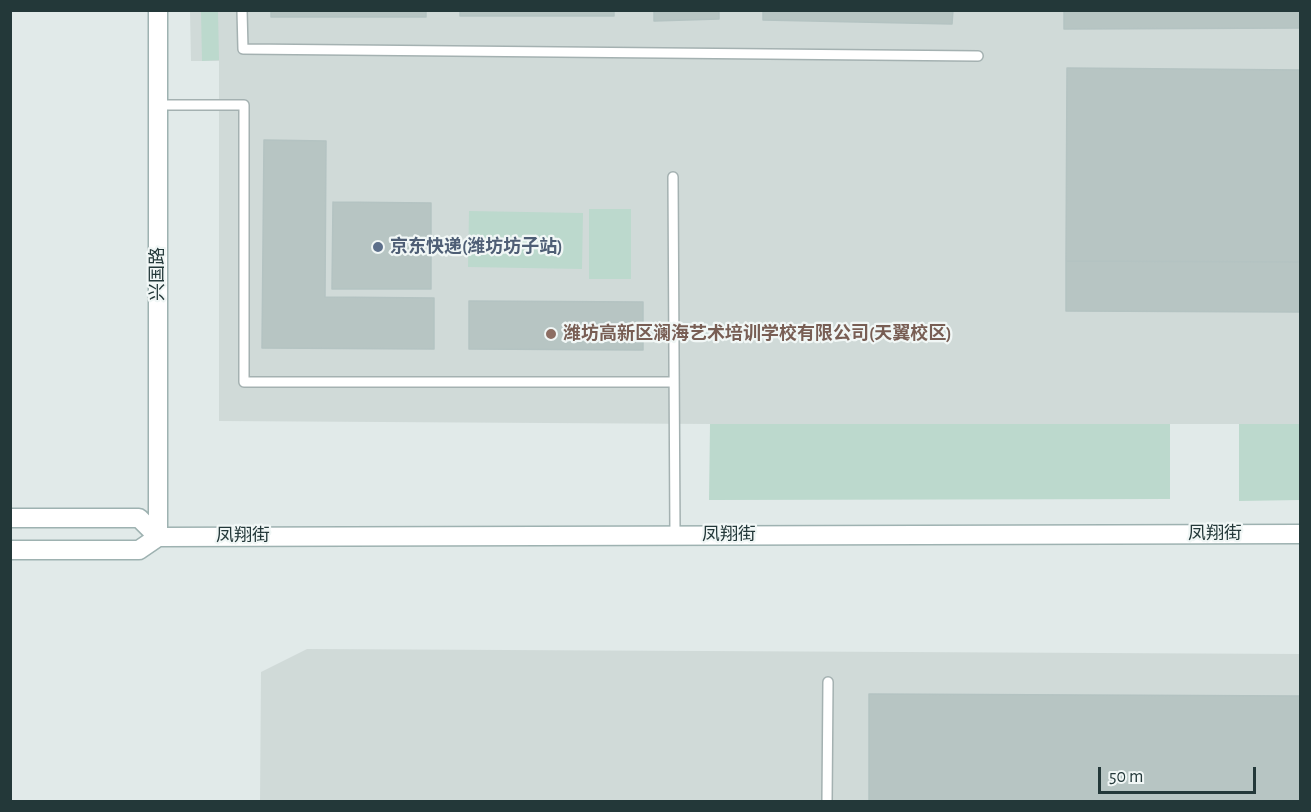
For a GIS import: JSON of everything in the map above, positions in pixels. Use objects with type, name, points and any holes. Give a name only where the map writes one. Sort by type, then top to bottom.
[{"type":"street","name":"兴国路","points":[[158,10],[158,537]]},
{"type":"street","points":[[10,518],[139,518],[158,537]]},
{"type":"street","name":"凤翔街","points":[[10,550],[139,550],[158,537],[1300,534]]},
{"type":"lane","points":[[242,10],[243,49],[978,56]]},
{"type":"lane","points":[[158,105],[244,105],[244,382],[674,382]]},
{"type":"lane","points":[[674,177],[675,535]]},
{"type":"lane","points":[[827,801],[828,682]]},
{"type":"shaded area","points":[[190,11],[1300,11],[1300,424],[219,421],[219,61],[191,61]]},
{"type":"shaded area","points":[[307,649],[1300,654],[1300,801],[260,802],[261,672]]},
{"type":"green space","points":[[201,11],[218,11],[219,60],[202,61]]},
{"type":"green space","points":[[589,209],[631,209],[631,279],[589,279]]},
{"type":"green space","points":[[469,211],[583,213],[582,269],[468,267]]},
{"type":"green space","points":[[710,424],[1170,424],[1170,499],[709,500]]},
{"type":"green space","points":[[1239,424],[1300,424],[1300,500],[1239,501]]},
{"type":"building","points":[[271,10],[426,10],[426,17],[271,17]]},
{"type":"building","points":[[460,10],[614,10],[614,16],[460,16]]},
{"type":"building","points":[[654,10],[719,10],[719,19],[654,21]]},
{"type":"building","points":[[763,10],[953,10],[952,24],[763,20]]},
{"type":"building","points":[[1064,10],[1300,10],[1300,28],[1064,29]]},
{"type":"building","points":[[1067,68],[1300,70],[1300,262],[1066,261]]},
{"type":"building","points":[[264,140],[326,141],[325,297],[434,298],[434,349],[262,348]]},
{"type":"building","points":[[333,202],[431,203],[431,289],[332,289]]},
{"type":"building","points":[[1066,261],[1300,262],[1300,312],[1066,311]]},
{"type":"building","points":[[469,301],[643,302],[643,350],[469,349]]},
{"type":"building","points":[[869,694],[1300,696],[1300,802],[869,802]]},
{"type":"place","name":"京东快递(潍坊坊子站)","points":[[378,247]]},
{"type":"place","name":"潍坊高新区澜海艺术培训学校有限公司(天翼校区)","points":[[551,334]]}]
